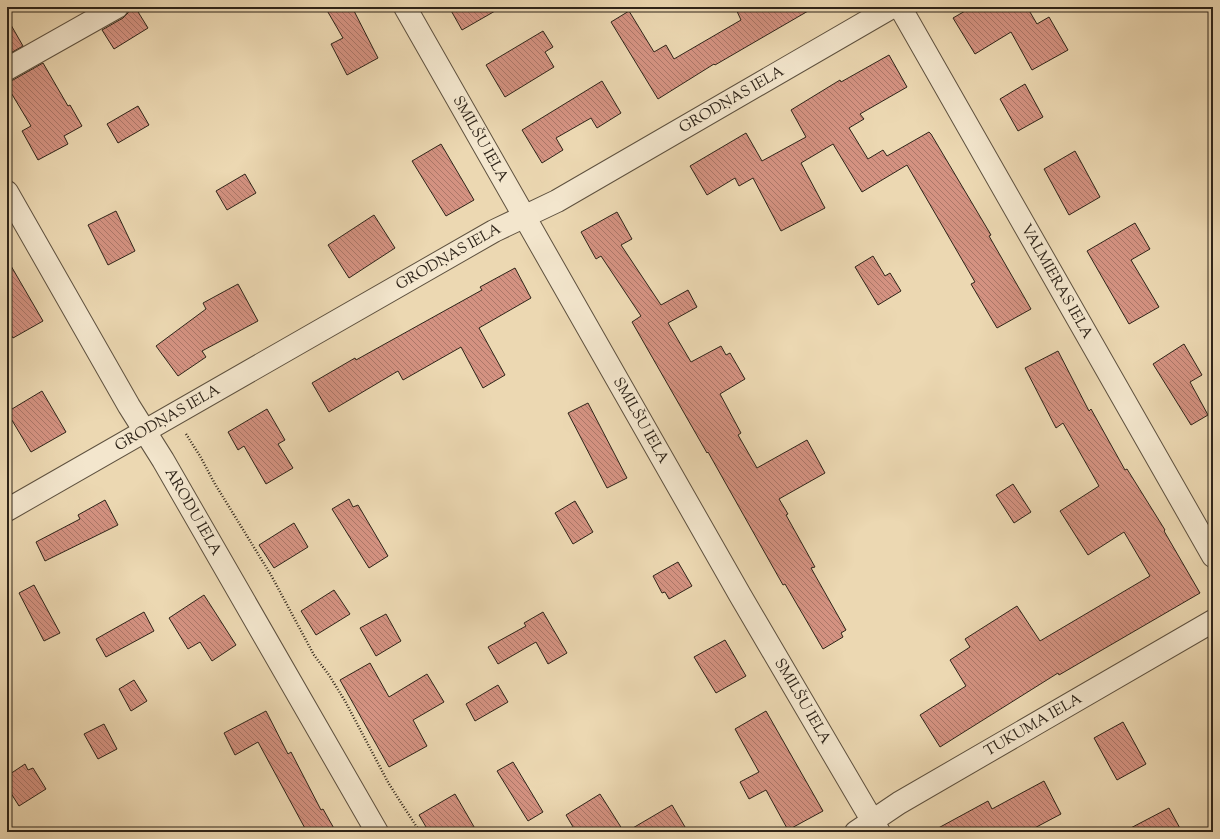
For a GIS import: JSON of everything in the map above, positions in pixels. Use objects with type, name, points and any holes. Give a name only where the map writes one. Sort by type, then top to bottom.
[{"type":"street","points":[[7,69],[117,7]]},
{"type":"street","name":"SMILŠU IELA","points":[[406,7],[740,595],[869,828]]},
{"type":"street","name":"GRODŅAS IELA","points":[[7,510],[494,231],[557,201],[892,7]]},
{"type":"street","name":"VALMIERAS IELA","points":[[900,7],[1213,556]]},
{"type":"street","name":"ARODU IELA","points":[[7,192],[129,406],[162,460],[378,832]]},
{"type":"street","name":"TUKUMA IELA","points":[[869,828],[905,799],[1213,621]]},
{"type":"path","points":[[185,432],[271,575],[314,655],[329,675],[345,701],[389,784],[420,832]]},
{"type":"building","points":[[129,7],[135,7],[148,28],[114,49],[102,30],[123,18],[128,13]]},
{"type":"building","points":[[325,7],[352,7],[378,58],[347,75],[331,44],[343,38]]},
{"type":"building","points":[[449,7],[502,7],[462,30]]},
{"type":"building","points":[[735,7],[815,7],[715,65],[714,64],[658,99],[611,22],[629,11],[654,52],[666,45],[674,59],[741,20]]},
{"type":"building","points":[[972,7],[1027,7],[1037,24],[1049,17],[1068,50],[1032,70],[1011,32],[975,54],[953,18]]},
{"type":"building","points":[[7,18],[23,46],[7,55]]},
{"type":"building","points":[[543,31],[553,47],[545,52],[554,67],[505,97],[486,65]]},
{"type":"building","points":[[889,55],[907,87],[860,114],[864,119],[849,128],[868,159],[883,150],[887,156],[929,132],[931,134],[991,235],[989,236],[1031,309],[997,328],[971,284],[975,282],[907,165],[862,192],[833,144],[801,163],[825,208],[781,231],[753,178],[739,186],[735,178],[707,195],[690,166],[746,133],[762,161],[806,137],[791,110],[840,80],[841,82]]},
{"type":"building","points":[[43,63],[68,106],[70,105],[82,126],[64,136],[68,144],[38,160],[22,131],[31,126],[7,86],[7,81],[13,80]]},
{"type":"building","points":[[602,81],[621,113],[597,128],[591,118],[556,138],[563,150],[542,163],[522,130]]},
{"type":"building","points":[[1025,84],[1043,117],[1018,131],[1000,99]]},
{"type":"building","points":[[138,106],[149,125],[118,143],[107,124]]},
{"type":"building","points":[[441,144],[474,200],[446,216],[412,161]]},
{"type":"building","points":[[1075,151],[1100,197],[1069,215],[1044,169]]},
{"type":"building","points":[[245,174],[256,193],[227,210],[216,191]]},
{"type":"building","points":[[116,211],[135,251],[108,265],[88,225]]},
{"type":"building","points":[[617,212],[632,239],[621,245],[661,305],[688,290],[697,307],[668,323],[691,362],[721,346],[726,355],[730,353],[745,379],[720,394],[741,433],[738,435],[757,468],[807,440],[825,473],[779,499],[788,514],[786,515],[815,567],[811,568],[846,630],[841,633],[843,637],[823,649],[785,584],[783,585],[632,322],[641,316],[601,256],[596,259],[581,232]]},
{"type":"building","points":[[374,215],[395,248],[349,278],[328,245]]},
{"type":"building","points":[[1135,223],[1150,249],[1131,260],[1159,307],[1129,324],[1087,251]]},
{"type":"building","points":[[873,256],[885,276],[890,273],[901,291],[878,305],[855,267]]},
{"type":"building","points":[[7,259],[43,321],[13,338],[7,328]]},
{"type":"building","points":[[515,268],[531,298],[479,328],[505,375],[483,388],[461,347],[403,380],[398,371],[329,412],[312,383],[355,358],[356,360],[482,290],[480,287]]},
{"type":"building","points":[[238,284],[258,321],[202,351],[206,357],[178,376],[156,346],[206,309],[203,303]]},
{"type":"building","points":[[1184,344],[1202,375],[1190,382],[1208,415],[1191,425],[1153,364]]},
{"type":"building","points":[[1058,351],[1089,411],[1091,409],[1125,470],[1127,469],[1165,530],[1164,531],[1200,593],[1059,675],[1058,673],[940,747],[920,715],[966,686],[950,660],[970,647],[965,639],[1017,606],[1040,641],[1150,576],[1124,532],[1088,555],[1060,511],[1099,486],[1063,423],[1056,428],[1025,368]]},
{"type":"building","points":[[42,391],[66,432],[31,452],[7,412]]},
{"type":"building","points":[[588,403],[627,478],[607,488],[568,413]]},
{"type":"building","points":[[267,409],[285,440],[278,444],[293,468],[266,484],[244,446],[238,450],[228,432]]},
{"type":"building","points":[[1013,484],[1031,512],[1014,523],[996,495]]},
{"type":"building","points":[[349,499],[353,507],[358,505],[388,556],[369,568],[332,509]]},
{"type":"building","points":[[105,500],[118,525],[45,561],[36,542],[80,519],[78,515]]},
{"type":"building","points":[[575,501],[593,532],[573,544],[555,513]]},
{"type":"building","points":[[294,523],[308,547],[274,568],[259,545]]},
{"type":"building","points":[[678,562],[692,586],[669,599],[665,592],[662,593],[653,576]]},
{"type":"building","points":[[34,585],[60,633],[44,641],[19,593]]},
{"type":"building","points":[[334,590],[350,614],[316,635],[301,611]]},
{"type":"building","points":[[204,595],[236,645],[212,661],[200,642],[188,649],[169,618]]},
{"type":"building","points":[[144,612],[154,631],[106,657],[96,639]]},
{"type":"building","points":[[543,612],[567,653],[548,664],[536,642],[498,664],[488,647],[526,626],[524,623]]},
{"type":"building","points":[[386,614],[401,641],[376,656],[360,628]]},
{"type":"building","points":[[725,640],[746,676],[716,693],[694,657]]},
{"type":"building","points":[[370,663],[389,697],[427,674],[444,702],[413,720],[427,746],[389,767],[340,680]]},
{"type":"building","points":[[134,680],[147,701],[131,711],[119,689]]},
{"type":"building","points":[[498,685],[508,702],[475,721],[466,704]]},
{"type":"building","points":[[266,711],[288,754],[291,752],[321,810],[323,809],[336,832],[307,832],[258,742],[235,755],[224,733]]},
{"type":"building","points":[[766,711],[823,811],[788,830],[766,790],[749,799],[740,782],[759,772],[735,729]]},
{"type":"building","points":[[1123,722],[1146,764],[1117,780],[1094,738]]},
{"type":"building","points":[[104,724],[117,749],[98,759],[84,734]]},
{"type":"building","points":[[513,762],[543,812],[528,821],[497,771]]},
{"type":"building","points":[[25,764],[28,770],[33,768],[46,789],[19,806],[7,787],[7,776]]},
{"type":"building","points":[[1044,781],[1061,814],[1027,832],[931,832],[988,801],[992,809]]},
{"type":"building","points":[[455,794],[477,832],[429,832],[419,815]]},
{"type":"building","points":[[600,794],[624,832],[576,832],[566,815]]},
{"type":"building","points":[[672,805],[688,832],[626,832]]},
{"type":"building","points":[[1169,808],[1182,832],[1123,832]]}]
